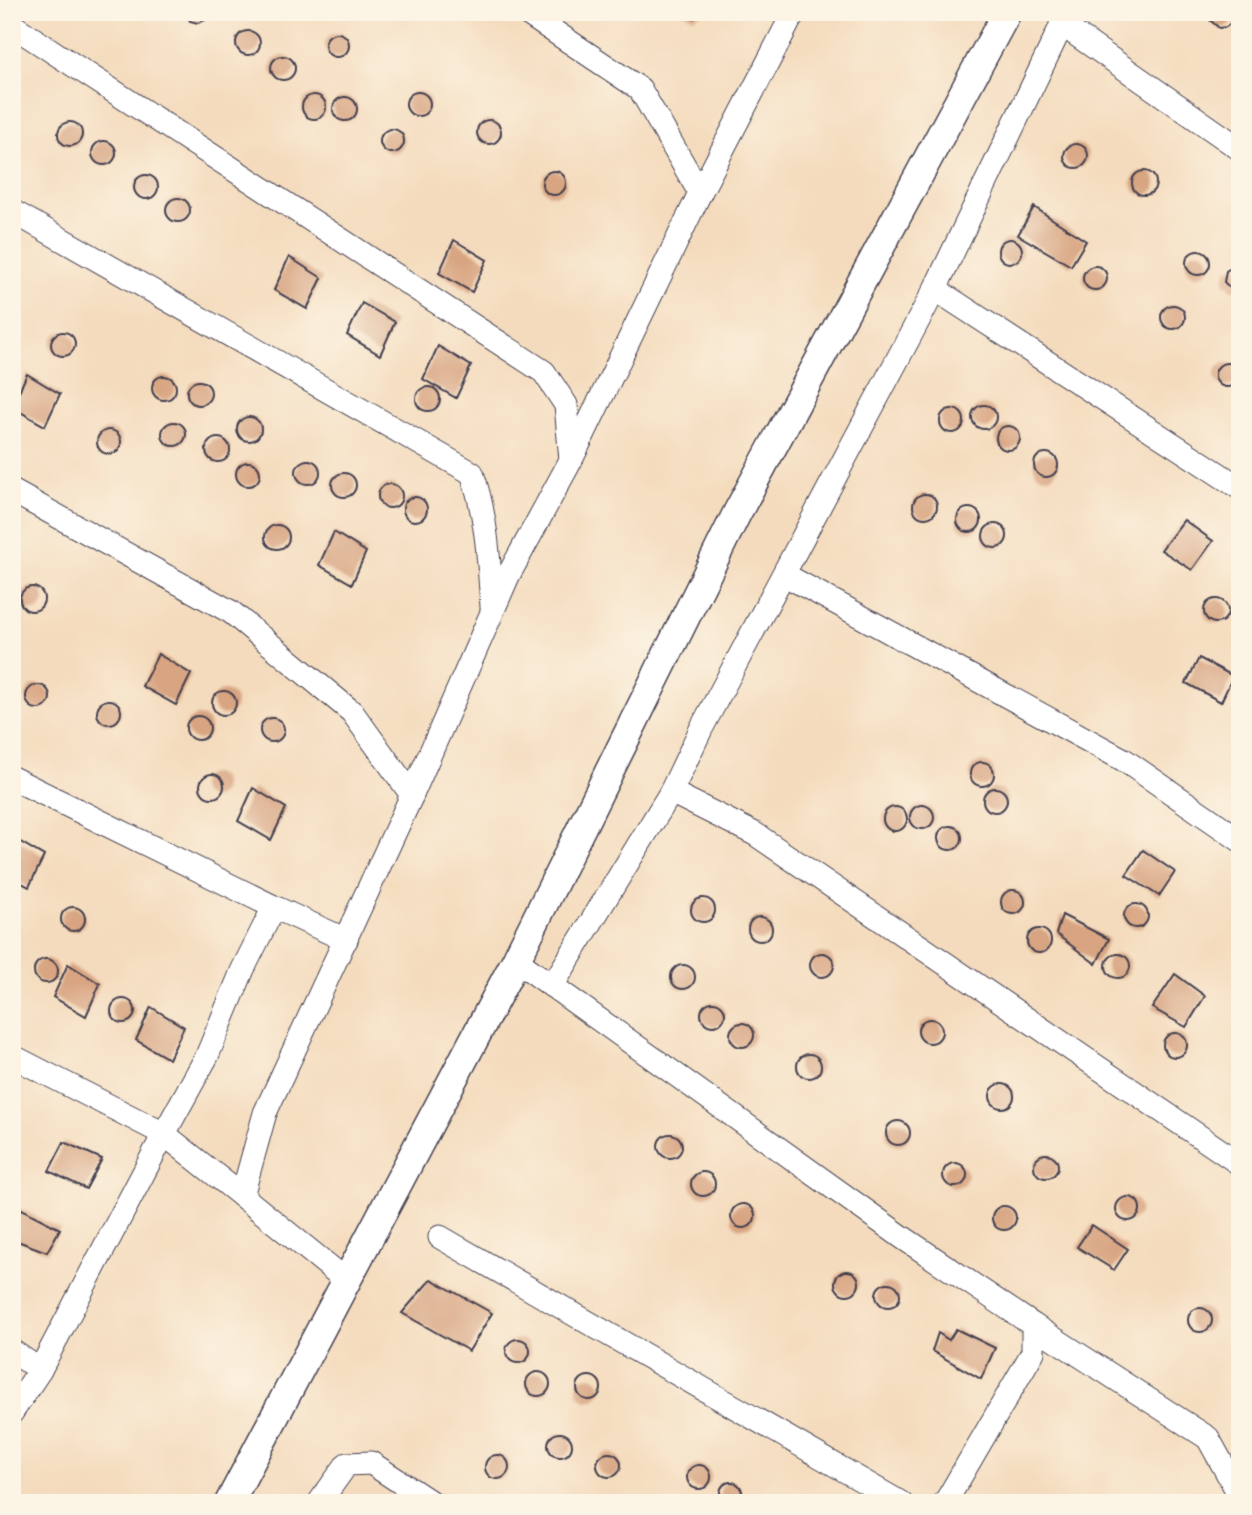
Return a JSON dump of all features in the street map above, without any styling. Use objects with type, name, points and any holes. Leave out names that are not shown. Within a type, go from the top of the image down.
[{"type":"street","points":[[525,12],[640,89],[700,193]]},
{"type":"street","points":[[242,1196],[265,1113],[412,795],[508,576],[571,460],[700,193],[793,12]]},
{"type":"street","points":[[229,1503],[516,960],[737,513],[1007,12]]},
{"type":"street","points":[[552,986],[671,792],[701,729],[935,289],[1065,18],[1240,149]]},
{"type":"street","points":[[12,24],[544,372],[566,405],[571,460]]},
{"type":"street","points":[[12,211],[472,473],[482,502],[487,534],[492,612]]},
{"type":"street","points":[[935,289],[1240,488]]},
{"type":"street","points":[[12,491],[231,612],[352,712],[412,795]]},
{"type":"street","points":[[785,575],[1124,760],[1240,840]]},
{"type":"street","points":[[12,778],[346,940]]},
{"type":"street","points":[[671,792],[755,834],[1240,1164]]},
{"type":"street","points":[[12,1412],[40,1370],[207,1056],[243,969],[274,907]]},
{"type":"street","points":[[516,960],[902,1237],[1208,1438],[1240,1496]]},
{"type":"street","points":[[12,1056],[164,1134],[347,1281]]},
{"type":"street","points":[[440,1237],[901,1503]]},
{"type":"street","points":[[945,1503],[1032,1352],[1033,1325]]},
{"type":"street","points":[[12,1351],[40,1370]]},
{"type":"street","points":[[319,1503],[347,1464],[371,1463],[432,1503]]},
{"type":"building","points":[[185,12],[210,12],[205,20],[198,23],[190,21]]},
{"type":"building","points":[[683,12],[703,12],[694,18]]},
{"type":"building","points":[[1210,12],[1233,12],[1232,22],[1219,28],[1210,20]]},
{"type":"building","points":[[248,31],[259,38],[260,43],[253,54],[248,55],[237,48],[236,43],[243,32]]},
{"type":"building","points":[[337,33],[348,40],[349,45],[342,56],[337,57],[326,50],[325,45],[332,34]]},
{"type":"building","points":[[283,56],[294,63],[295,68],[288,79],[283,80],[272,73],[271,68],[278,57]]},
{"type":"building","points":[[418,92],[429,99],[430,104],[423,115],[418,116],[407,109],[406,104],[413,93]]},
{"type":"building","points":[[314,95],[325,102],[326,107],[319,118],[314,119],[303,112],[302,107],[309,96]]},
{"type":"building","points":[[345,97],[356,104],[357,109],[350,120],[345,121],[334,114],[333,109],[340,98]]},
{"type":"building","points":[[489,120],[500,127],[501,132],[494,143],[489,144],[478,137],[477,132],[484,121]]},
{"type":"building","points":[[70,122],[81,129],[82,134],[75,145],[70,146],[59,139],[58,134],[65,123]]},
{"type":"building","points":[[392,129],[403,136],[404,141],[397,152],[392,153],[381,146],[380,141],[387,130]]},
{"type":"building","points":[[104,141],[115,148],[116,153],[109,164],[104,165],[93,158],[92,153],[99,142]]},
{"type":"building","points":[[1076,144],[1087,151],[1088,156],[1081,167],[1076,168],[1065,161],[1064,156],[1071,145]]},
{"type":"building","points":[[554,171],[565,178],[566,183],[559,194],[554,195],[543,188],[542,183],[549,172]]},
{"type":"building","points":[[1144,171],[1155,178],[1156,183],[1149,194],[1144,195],[1133,188],[1132,183],[1139,172]]},
{"type":"building","points":[[146,175],[157,182],[158,187],[151,198],[146,199],[135,192],[134,187],[141,176]]},
{"type":"building","points":[[178,198],[189,205],[190,210],[183,221],[178,222],[167,215],[166,210],[173,199]]},
{"type":"building","points":[[1034,207],[1086,241],[1071,266],[1018,235]]},
{"type":"building","points":[[1010,239],[1021,246],[1022,251],[1015,262],[1010,263],[999,256],[998,251],[1005,240]]},
{"type":"building","points":[[454,240],[487,260],[472,292],[439,273]]},
{"type":"building","points":[[1198,251],[1209,258],[1210,263],[1203,274],[1198,275],[1187,268],[1186,263],[1193,252]]},
{"type":"building","points":[[289,257],[322,278],[307,309],[274,290]]},
{"type":"building","points":[[1095,266],[1106,273],[1107,278],[1100,289],[1095,290],[1084,283],[1083,278],[1090,267]]},
{"type":"building","points":[[1232,267],[1240,268],[1240,290],[1232,290],[1224,282],[1226,271]]},
{"type":"building","points":[[362,303],[395,322],[380,355],[347,335]]},
{"type":"building","points":[[1173,305],[1184,312],[1185,317],[1178,328],[1173,329],[1162,322],[1161,317],[1168,306]]},
{"type":"building","points":[[63,332],[72,335],[75,344],[72,353],[63,356],[54,353],[51,344],[54,335]]},
{"type":"building","points":[[438,346],[471,366],[456,398],[423,379]]},
{"type":"building","points":[[1227,363],[1238,370],[1239,375],[1232,386],[1227,387],[1216,380],[1215,375],[1222,364]]},
{"type":"building","points":[[27,374],[60,394],[45,426],[12,407]]},
{"type":"building","points":[[164,376],[175,383],[176,388],[169,399],[164,400],[153,393],[152,388],[159,377]]},
{"type":"building","points":[[199,381],[210,388],[211,393],[204,404],[199,405],[188,398],[187,393],[194,382]]},
{"type":"building","points":[[428,387],[439,394],[440,399],[433,410],[428,411],[417,404],[416,399],[423,388]]},
{"type":"building","points":[[984,405],[995,412],[996,417],[989,428],[984,429],[973,422],[972,417],[979,406]]},
{"type":"building","points":[[952,409],[963,416],[964,421],[957,432],[952,433],[941,426],[940,421],[947,410]]},
{"type":"building","points":[[249,417],[260,424],[261,429],[254,440],[249,441],[238,434],[237,429],[244,418]]},
{"type":"building","points":[[174,422],[185,429],[186,434],[179,445],[174,446],[163,439],[162,434],[169,423]]},
{"type":"building","points":[[1008,426],[1019,433],[1020,438],[1013,449],[1008,450],[997,443],[996,438],[1003,427]]},
{"type":"building","points":[[109,430],[120,437],[121,442],[114,453],[109,454],[98,447],[97,442],[104,431]]},
{"type":"building","points":[[218,438],[227,441],[230,450],[227,459],[218,462],[209,459],[206,450],[209,441]]},
{"type":"building","points":[[1046,453],[1057,460],[1058,465],[1051,476],[1046,477],[1035,470],[1034,465],[1041,454]]},
{"type":"building","points":[[308,460],[319,467],[320,472],[313,483],[308,484],[297,477],[296,472],[303,461]]},
{"type":"building","points":[[248,462],[259,469],[260,474],[253,485],[248,486],[237,479],[236,474],[243,463]]},
{"type":"building","points":[[344,473],[355,480],[356,485],[349,496],[344,497],[333,490],[332,485],[339,474]]},
{"type":"building","points":[[390,484],[401,491],[402,496],[395,507],[390,508],[379,501],[378,496],[385,485]]},
{"type":"building","points":[[925,494],[936,501],[937,506],[930,517],[925,518],[914,511],[913,506],[920,495]]},
{"type":"building","points":[[415,497],[426,504],[427,509],[420,520],[415,521],[404,514],[403,509],[410,498]]},
{"type":"building","points":[[969,508],[980,515],[981,520],[974,531],[969,532],[958,525],[957,520],[964,509]]},
{"type":"building","points":[[1184,520],[1213,541],[1192,570],[1161,550]]},
{"type":"building","points":[[995,524],[1006,531],[1007,536],[1000,547],[995,548],[984,541],[983,536],[990,525]]},
{"type":"building","points":[[277,525],[288,532],[289,537],[282,548],[277,549],[266,542],[265,537],[272,526]]},
{"type":"building","points":[[334,532],[366,552],[352,584],[319,565]]},
{"type":"building","points":[[32,587],[43,594],[44,599],[37,610],[32,611],[21,604],[20,599],[27,588]]},
{"type":"building","points":[[1216,599],[1227,606],[1228,611],[1221,622],[1216,623],[1205,616],[1204,611],[1211,600]]},
{"type":"building","points":[[158,654],[191,674],[176,705],[142,686]]},
{"type":"building","points":[[1199,658],[1233,676],[1221,702],[1186,683]]},
{"type":"building","points":[[38,685],[49,692],[50,697],[43,708],[38,709],[27,702],[26,697],[33,686]]},
{"type":"building","points":[[224,691],[235,698],[236,703],[229,714],[224,715],[213,708],[212,703],[219,692]]},
{"type":"building","points":[[109,700],[120,707],[121,712],[114,723],[109,724],[98,717],[97,712],[104,701]]},
{"type":"building","points":[[198,716],[209,723],[210,728],[203,739],[198,740],[187,733],[186,728],[193,717]]},
{"type":"building","points":[[272,718],[283,725],[284,730],[277,741],[272,742],[261,735],[260,730],[267,719]]},
{"type":"building","points":[[982,762],[993,769],[994,774],[987,785],[982,786],[971,779],[970,774],[977,763]]},
{"type":"building","points":[[212,774],[223,781],[224,786],[217,797],[212,798],[201,791],[200,786],[207,775]]},
{"type":"building","points":[[253,788],[286,808],[271,840],[238,821]]},
{"type":"building","points":[[995,788],[1006,795],[1007,800],[1000,811],[995,812],[984,805],[983,800],[990,789]]},
{"type":"building","points":[[922,805],[933,812],[934,817],[927,828],[922,829],[911,822],[910,817],[917,806]]},
{"type":"building","points":[[895,807],[906,814],[907,819],[900,830],[895,831],[884,824],[883,819],[890,808]]},
{"type":"building","points":[[950,826],[961,833],[962,838],[955,849],[950,850],[939,843],[938,838],[945,827]]},
{"type":"building","points":[[12,837],[44,856],[29,887],[12,878]]},
{"type":"building","points":[[1143,850],[1175,872],[1159,896],[1126,875]]},
{"type":"building","points":[[1013,890],[1024,897],[1025,902],[1018,913],[1013,914],[1002,907],[1001,902],[1008,891]]},
{"type":"building","points":[[703,898],[714,905],[715,910],[708,921],[703,922],[692,915],[691,910],[698,899]]},
{"type":"building","points":[[1136,904],[1147,911],[1148,916],[1141,927],[1136,928],[1125,921],[1124,916],[1131,905]]},
{"type":"building","points":[[73,907],[84,914],[85,919],[78,930],[73,931],[62,924],[61,919],[68,908]]},
{"type":"building","points":[[1062,915],[1109,939],[1096,964],[1056,934]]},
{"type":"building","points":[[760,917],[771,924],[772,929],[765,940],[760,941],[749,934],[748,929],[755,918]]},
{"type":"building","points":[[1039,929],[1050,936],[1051,941],[1044,952],[1039,953],[1028,946],[1027,941],[1034,930]]},
{"type":"building","points":[[822,953],[833,960],[834,965],[827,976],[822,977],[811,970],[810,965],[817,954]]},
{"type":"building","points":[[1118,954],[1129,961],[1130,966],[1123,977],[1118,978],[1107,971],[1106,966],[1113,955]]},
{"type":"building","points":[[46,959],[57,966],[58,971],[51,982],[46,983],[35,976],[34,971],[41,960]]},
{"type":"building","points":[[68,964],[100,984],[86,1016],[53,997]]},
{"type":"building","points":[[683,965],[694,972],[695,977],[688,988],[683,989],[672,982],[671,977],[678,966]]},
{"type":"building","points":[[1175,974],[1205,996],[1186,1027],[1152,1008]]},
{"type":"building","points":[[123,999],[134,1006],[135,1011],[128,1022],[123,1023],[112,1016],[111,1011],[118,1000]]},
{"type":"building","points":[[713,1002],[724,1009],[725,1014],[718,1025],[713,1026],[702,1019],[701,1014],[708,1003]]},
{"type":"building","points":[[151,1007],[184,1027],[169,1059],[136,1040]]},
{"type":"building","points":[[930,1019],[941,1026],[942,1031],[935,1042],[930,1043],[919,1036],[918,1031],[925,1020]]},
{"type":"building","points":[[742,1023],[753,1030],[754,1035],[747,1046],[742,1047],[731,1040],[730,1035],[737,1024]]},
{"type":"building","points":[[1175,1033],[1186,1040],[1187,1045],[1180,1056],[1175,1057],[1164,1050],[1163,1045],[1170,1034]]},
{"type":"building","points":[[809,1054],[820,1061],[821,1066],[814,1077],[809,1078],[798,1071],[797,1066],[804,1055]]},
{"type":"building","points":[[1002,1084],[1013,1091],[1014,1096],[1007,1107],[1002,1108],[991,1101],[990,1096],[997,1085]]},
{"type":"building","points":[[12,1109],[18,1117],[12,1129]]},
{"type":"building","points":[[898,1121],[909,1128],[910,1133],[903,1144],[898,1145],[887,1138],[886,1133],[893,1122]]},
{"type":"building","points":[[670,1134],[681,1141],[682,1146],[675,1157],[670,1158],[659,1151],[658,1146],[665,1135]]},
{"type":"building","points":[[64,1142],[102,1159],[86,1189],[49,1171]]},
{"type":"building","points":[[1046,1154],[1057,1161],[1058,1166],[1051,1177],[1046,1178],[1035,1171],[1034,1166],[1041,1155]]},
{"type":"building","points":[[955,1163],[966,1170],[967,1175],[960,1186],[955,1187],[944,1180],[943,1175],[950,1164]]},
{"type":"building","points":[[703,1172],[714,1179],[715,1184],[708,1195],[703,1196],[692,1189],[691,1184],[698,1173]]},
{"type":"building","points":[[1128,1197],[1139,1204],[1140,1209],[1133,1220],[1128,1221],[1117,1214],[1116,1209],[1123,1198]]},
{"type":"building","points":[[12,1204],[60,1229],[47,1252],[12,1239]]},
{"type":"building","points":[[743,1204],[754,1211],[755,1216],[748,1227],[743,1228],[732,1221],[731,1216],[738,1205]]},
{"type":"building","points":[[1004,1206],[1015,1213],[1016,1218],[1009,1229],[1004,1230],[993,1223],[992,1218],[999,1207]]},
{"type":"building","points":[[1092,1225],[1128,1249],[1114,1270],[1077,1247]]},
{"type":"building","points":[[847,1271],[858,1278],[859,1283],[852,1294],[847,1295],[836,1288],[835,1283],[842,1272]]},
{"type":"building","points":[[431,1279],[492,1313],[469,1351],[402,1313]]},
{"type":"building","points":[[888,1283],[899,1290],[900,1295],[893,1306],[888,1307],[877,1300],[876,1295],[883,1284]]},
{"type":"building","points":[[1200,1308],[1211,1315],[1212,1320],[1205,1331],[1200,1332],[1189,1325],[1188,1320],[1195,1309]]},
{"type":"building","points":[[956,1329],[995,1348],[981,1379],[932,1351],[938,1333],[949,1340]]},
{"type":"building","points":[[518,1339],[529,1346],[530,1351],[523,1362],[518,1363],[507,1356],[506,1351],[513,1340]]},
{"type":"building","points":[[538,1372],[549,1379],[550,1384],[543,1395],[538,1396],[527,1389],[526,1384],[533,1373]]},
{"type":"building","points":[[589,1376],[600,1383],[601,1388],[594,1399],[589,1400],[578,1393],[577,1388],[584,1377]]},
{"type":"building","points":[[560,1433],[571,1440],[572,1445],[565,1456],[560,1457],[549,1450],[548,1445],[555,1434]]},
{"type":"building","points":[[609,1453],[620,1460],[621,1465],[614,1476],[609,1477],[598,1470],[597,1465],[604,1454]]},
{"type":"building","points":[[497,1455],[508,1462],[509,1467],[502,1478],[497,1479],[486,1472],[485,1467],[492,1456]]},
{"type":"building","points":[[699,1465],[710,1472],[711,1477],[704,1488],[699,1489],[688,1482],[687,1477],[694,1466]]},
{"type":"building","points":[[727,1482],[735,1482],[742,1489],[742,1497],[735,1504],[727,1504],[720,1497],[720,1489]]}]
